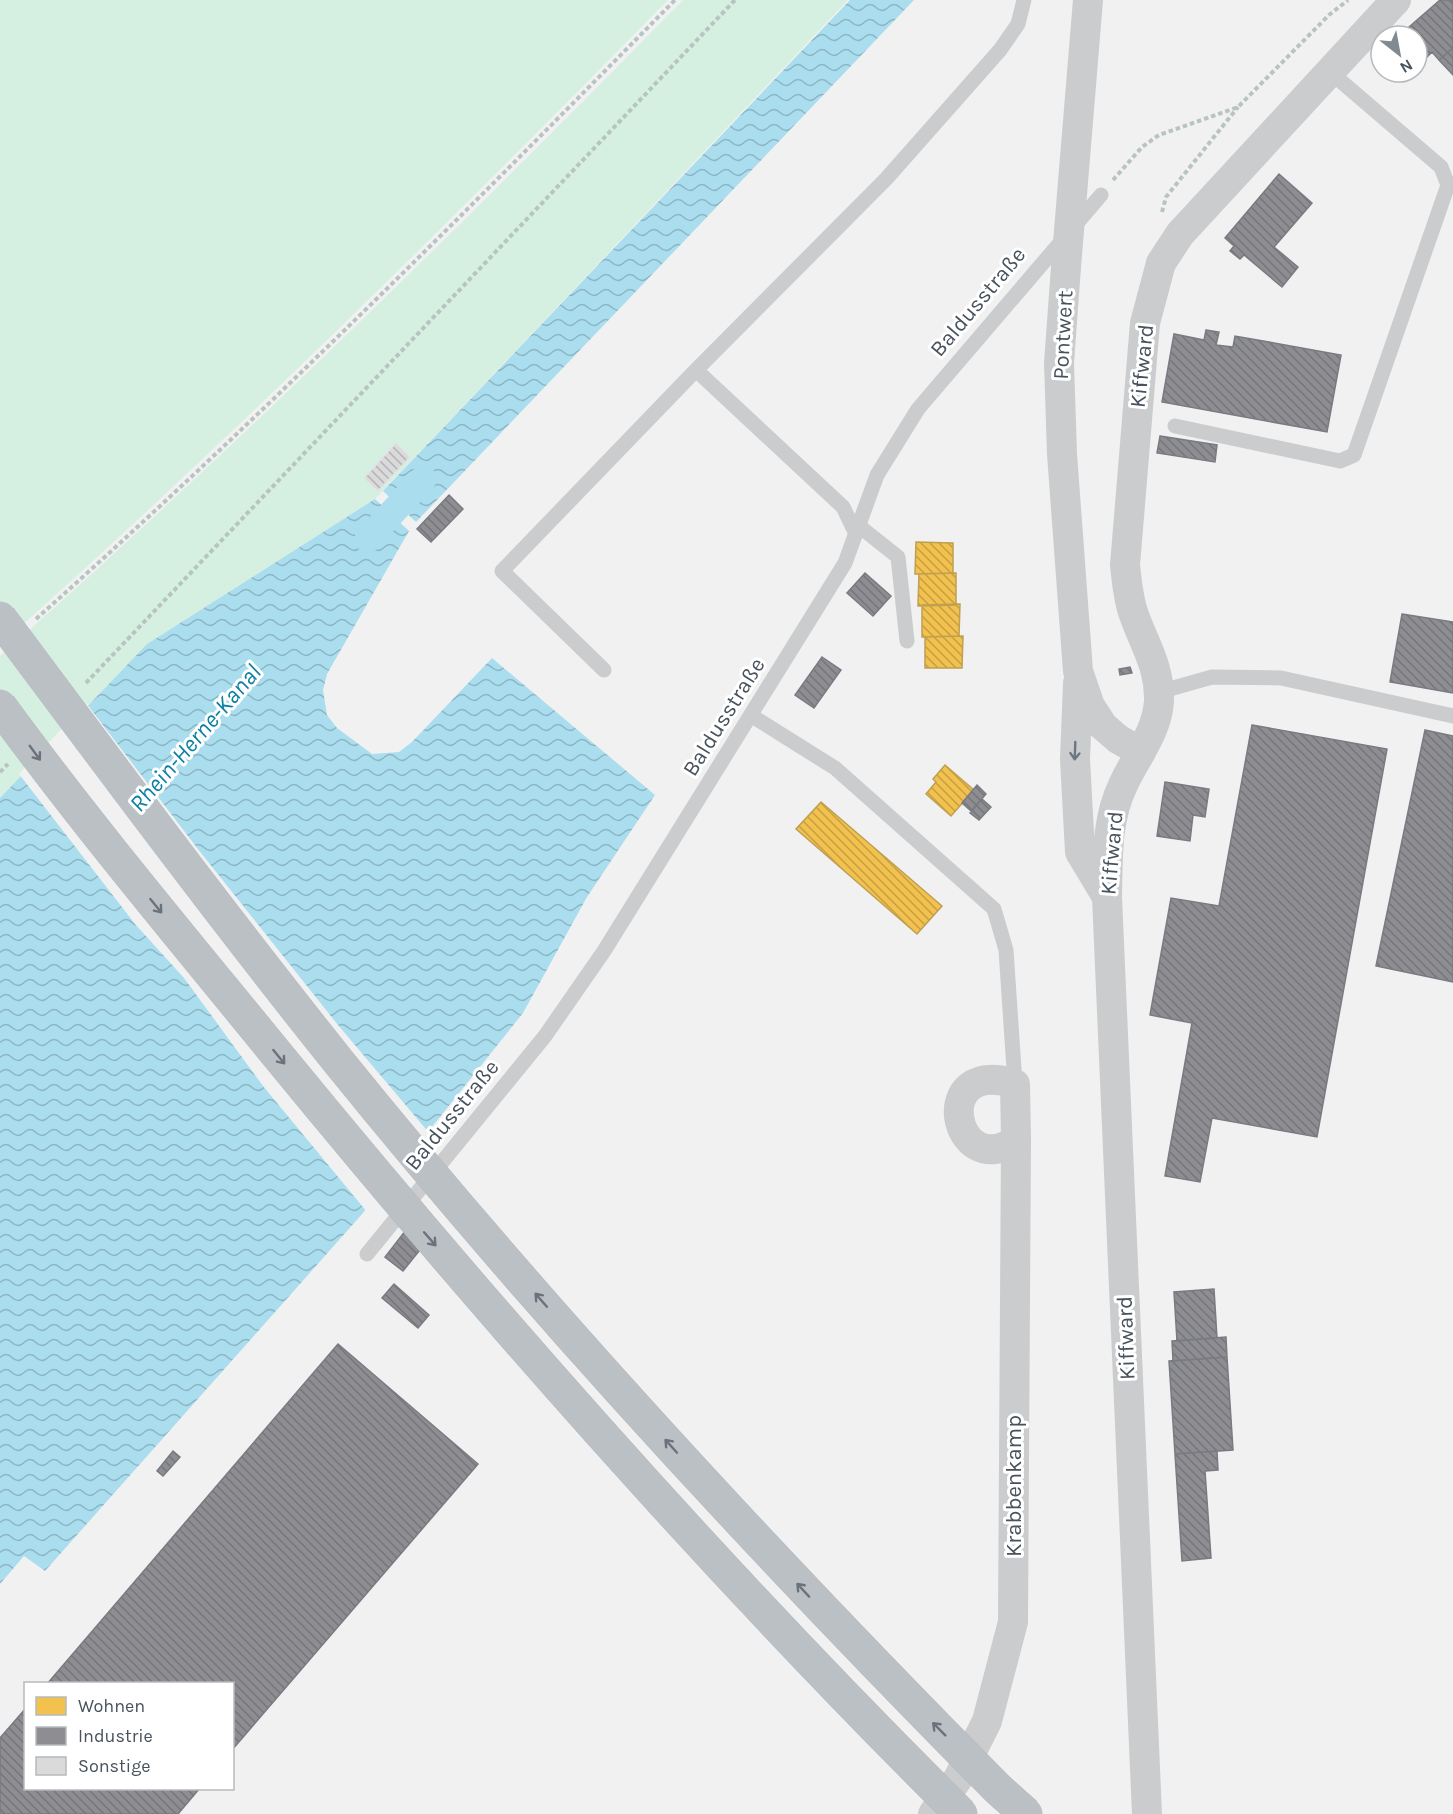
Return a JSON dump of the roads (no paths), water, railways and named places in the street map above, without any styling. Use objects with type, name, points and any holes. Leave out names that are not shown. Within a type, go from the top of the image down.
[{"type":"highway","points":[[16,621],[110,766],[338,1061],[460,1206],[584,1350],[801,1588],[990,1781],[1026,1814]]},
{"type":"highway","points":[[0,706],[70,802],[457,1270],[773,1624],[961,1814]]},
{"type":"street","name":"Pontwert","points":[[1088,0],[1059,363],[1062,454],[1078,671],[1075,759],[1080,852],[1107,897]]},
{"type":"street","name":"Kiffward","points":[[1147,1814],[1107,897],[1112,816],[1122,786],[1152,732],[1159,704],[1158,674],[1127,592],[1125,566],[1145,323],[1161,263],[1180,234],[1396,0]]},
{"type":"street","name":"Pontwert","points":[[1078,671],[1090,706],[1103,726],[1118,739],[1140,752]]},
{"type":"street","points":[[1015,1084],[990,1079],[978,1082],[968,1089],[959,1102],[957,1114],[959,1126],[975,1144],[996,1149],[1008,1146],[1016,1140]]},
{"type":"street","name":"Krabbenkamp","points":[[933,1814],[959,1777],[987,1721],[1013,1622],[1015,1084]]},
{"type":"lane","points":[[604,670],[502,572],[909,153],[1000,50],[1018,24],[1023,0]]},
{"type":"lane","points":[[1175,426],[1340,461],[1354,455],[1448,185],[1441,167],[1329,71]]},
{"type":"lane","name":"Baldusstraße","points":[[367,1254],[545,1036],[604,951],[845,563],[877,475],[918,409],[1101,195]]},
{"type":"lane","points":[[696,370],[843,507],[857,530],[898,557],[907,641]]},
{"type":"lane","points":[[1159,692],[1212,677],[1281,678],[1453,716]]},
{"type":"lane","points":[[752,716],[835,768],[994,909],[1006,950],[1015,1084]]},
{"type":"water","points":[[850,0],[914,0],[416,522],[383,491]]},
{"type":"water","name":"Rhein-Herne-Kanal","points":[[375,499],[409,531],[327,674],[323,690],[327,715],[337,728],[372,754],[399,752],[412,742],[492,658],[655,795],[587,897],[523,1013],[404,1162],[361,1198],[368,1206],[363,1213],[45,1571],[24,1556],[0,1584],[0,798],[147,644]]},
{"type":"waterway","points":[[368,539],[423,479]]}]
